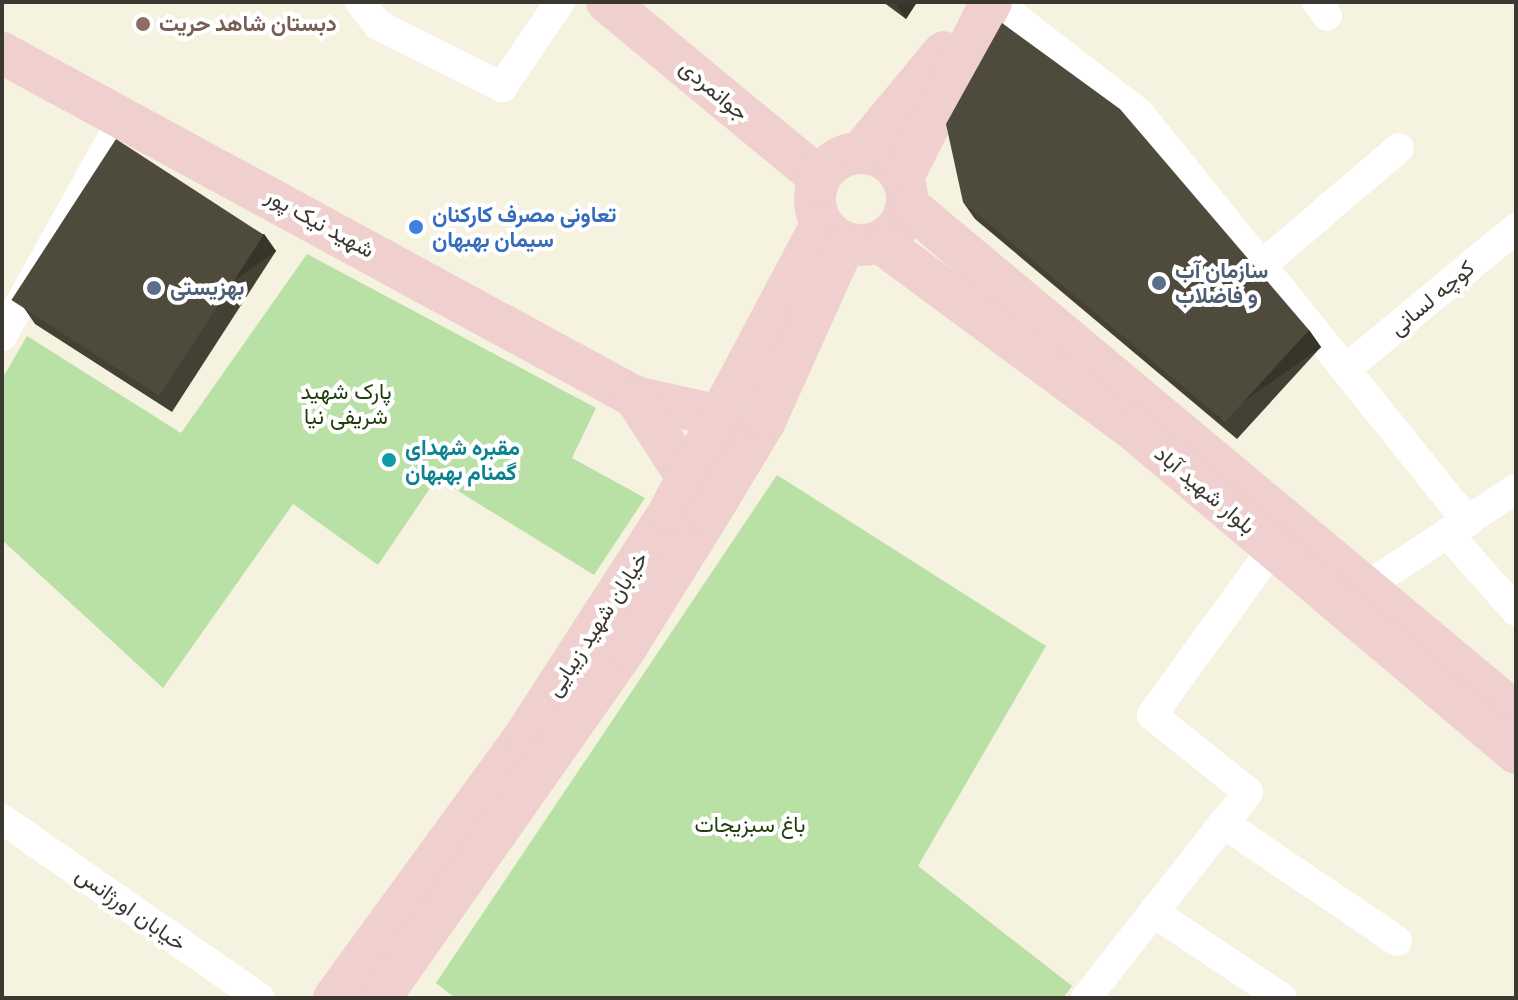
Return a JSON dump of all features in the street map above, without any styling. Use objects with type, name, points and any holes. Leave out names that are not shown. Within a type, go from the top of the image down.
[{"type":"main road","name":"جوانمردی","points":[[607,2],[820,178]]},
{"type":"main road","points":[[860,153],[979,2]]},
{"type":"main road","points":[[865,244],[906,192],[993,2]]},
{"type":"main road","name":"شهید نیک پور","points":[[2,53],[125,115],[635,397],[724,417]]},
{"type":"main road","points":[[865,244],[815,200],[820,178],[836,160],[860,153],[880,157],[906,192]]},
{"type":"main road","name":"بلوار شهید آباد","points":[[906,192],[941,232],[1368,585],[1516,713]]},
{"type":"main road","points":[[865,244],[941,232]]},
{"type":"main road","name":"بلوار شهید آباد","points":[[865,244],[1135,431],[1516,753]]},
{"type":"main road","name":"خیابان شهید زیبایی","points":[[380,998],[428,900],[525,736],[724,417],[865,244]]},
{"type":"main road","name":"خیابان شهید زیبایی","points":[[334,998],[428,900],[708,516],[865,244]]},
{"type":"main road","name":"شهید نیک پور","points":[[635,397],[688,479]]},
{"type":"street","points":[[360,2],[378,25],[502,87],[560,2]]},
{"type":"street","points":[[993,2],[1139,113],[1347,368],[1516,611]]},
{"type":"street","points":[[2,336],[125,115]]},
{"type":"street","points":[[1262,265],[1399,148]]},
{"type":"street","name":"کوچه لسانی","points":[[1347,368],[1516,228]]},
{"type":"street","points":[[1368,585],[1516,489]]},
{"type":"street","points":[[1086,998],[1248,792],[1152,715],[1273,548]]},
{"type":"street","name":"خیابان اورژانس","points":[[2,819],[260,998]]},
{"type":"street","points":[[1223,823],[1397,941]]},
{"type":"street","points":[[1153,912],[1282,998]]},
{"type":"green space","name":"پارک شهید شریفی نیا","points":[[307,254],[596,408],[572,458],[645,498],[594,575],[437,478],[378,565],[293,504],[163,688],[2,540],[2,379],[27,336],[181,433]]},
{"type":"green space","name":"باغ سبزیجات","points":[[777,475],[1046,646],[918,866],[1072,986],[1063,998],[455,998],[436,983]]},
{"type":"building","name":"سازمان آب و فاضلاب","points":[[1002,23],[1120,109],[1309,330],[1225,422],[963,202],[946,124]]},
{"type":"building","name":"بهزیستی","points":[[116,139],[264,235],[159,396],[11,300]]},
{"type":"place","name":"دبستان شاهد حریت","points":[[143,24]]},
{"type":"place","name":"تعاونی مصرف کارکنان سیمان بهبهان","points":[[416,227]]},
{"type":"place","name":"سازمان آب و فاضلاب","points":[[1159,283]]},
{"type":"place","name":"بهزیستی","points":[[154,288]]},
{"type":"place","name":"مقبره شهدای گمنام بهبهان","points":[[389,460]]}]
